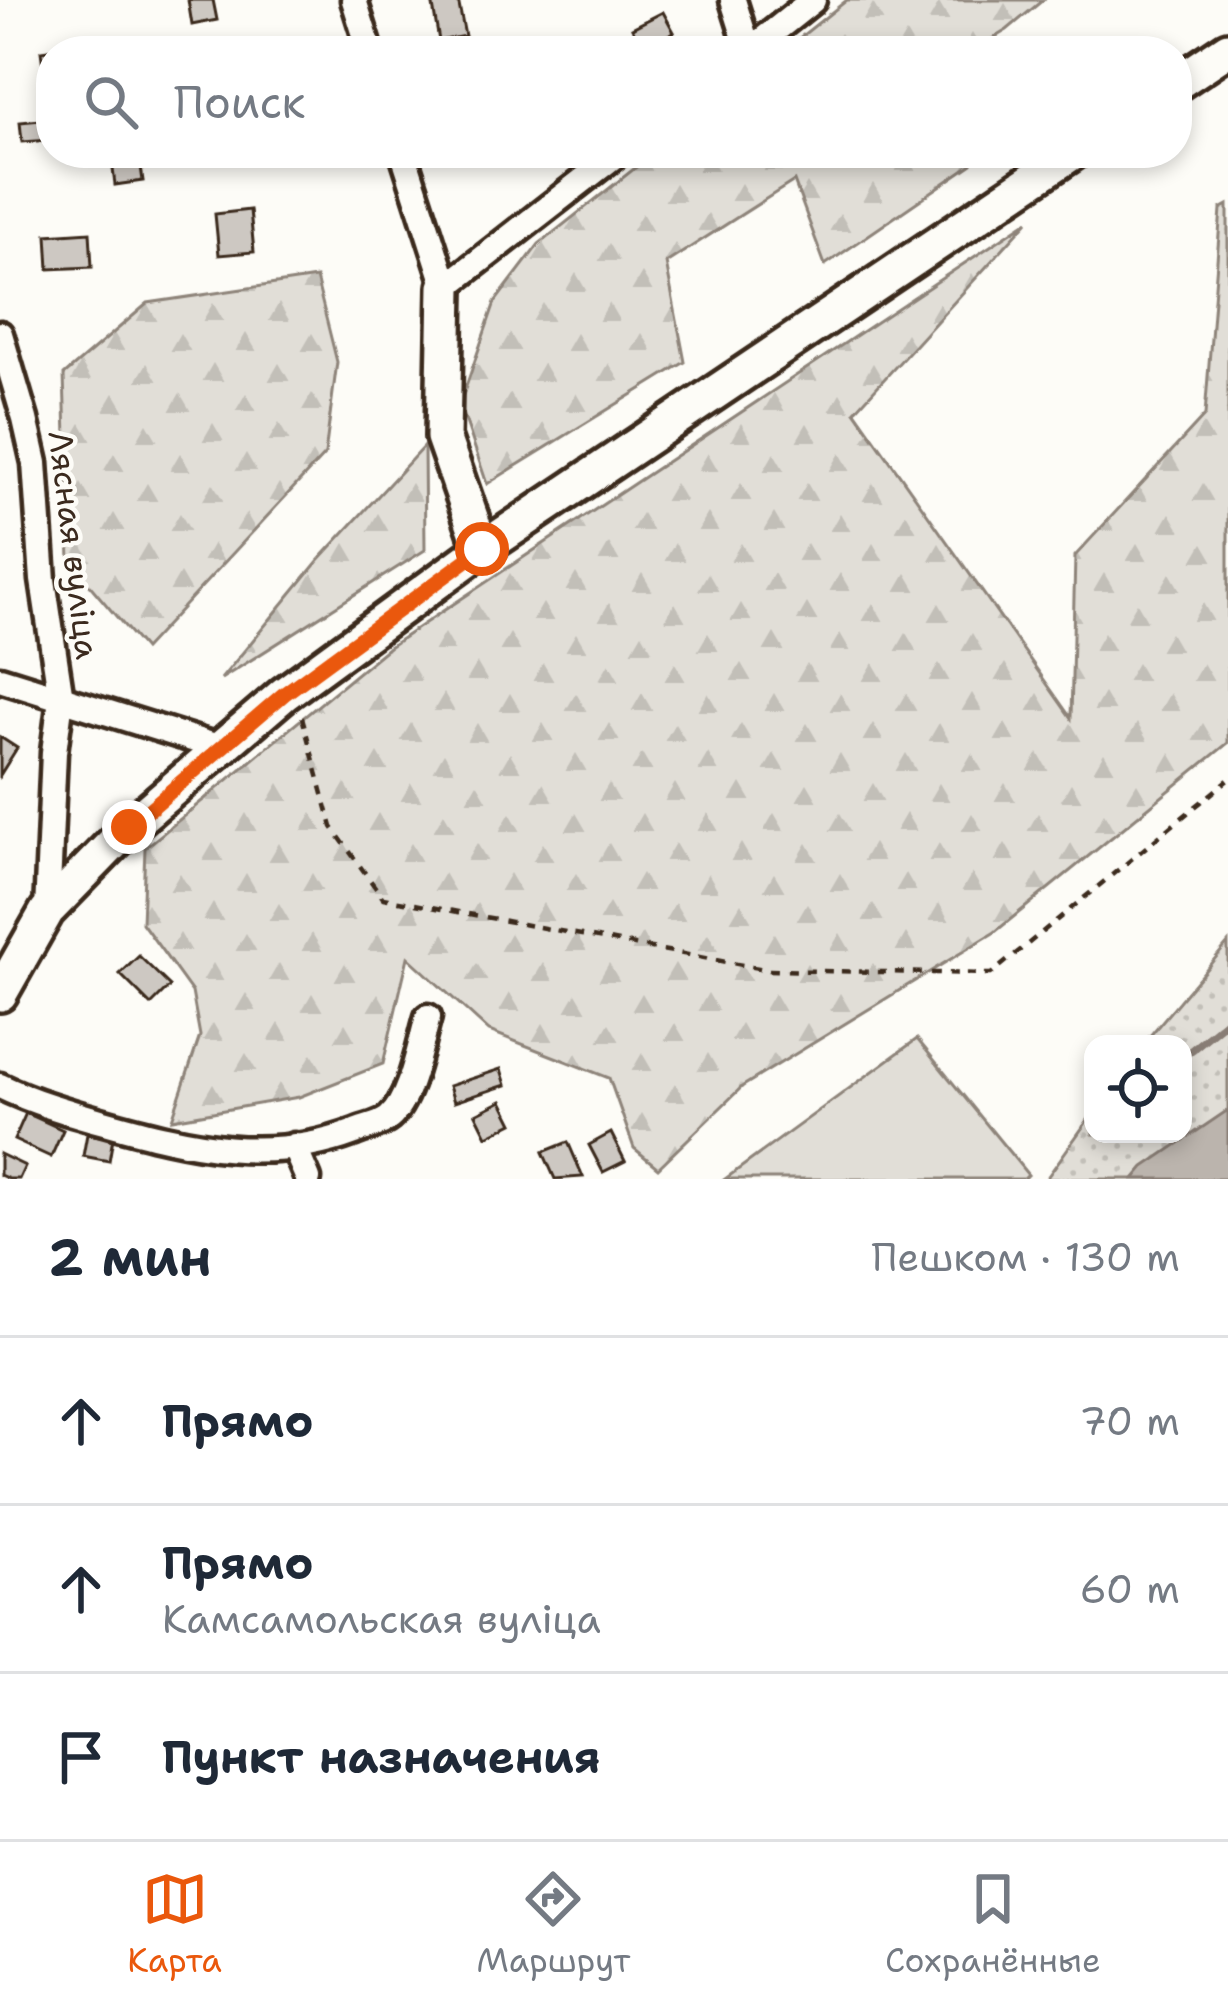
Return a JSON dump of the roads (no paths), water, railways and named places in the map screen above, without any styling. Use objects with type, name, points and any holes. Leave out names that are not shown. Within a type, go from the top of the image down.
[{"type":"street","points":[[354,0],[365,36]]},
{"type":"street","points":[[733,0],[744,36]]},
{"type":"street","points":[[768,36],[813,0]]},
{"type":"street","points":[[1192,73],[1228,49]]},
{"type":"street","points":[[408,168],[446,287],[442,437],[482,549]]},
{"type":"street","points":[[446,287],[599,168]]},
{"type":"street","points":[[0,994],[47,911],[129,827],[289,691],[482,549],[1050,168]]},
{"type":"street","name":"Лясная вуліца","points":[[0,334],[35,463],[43,580],[61,699],[47,911]]},
{"type":"street","points":[[0,679],[221,748]]},
{"type":"street","points":[[0,1086],[172,1142],[251,1150],[331,1141],[388,1119],[406,1092],[428,1017]]},
{"type":"street","points":[[294,1146],[308,1179]]},
{"type":"waterway","points":[[1192,1050],[1228,1020]]}]
